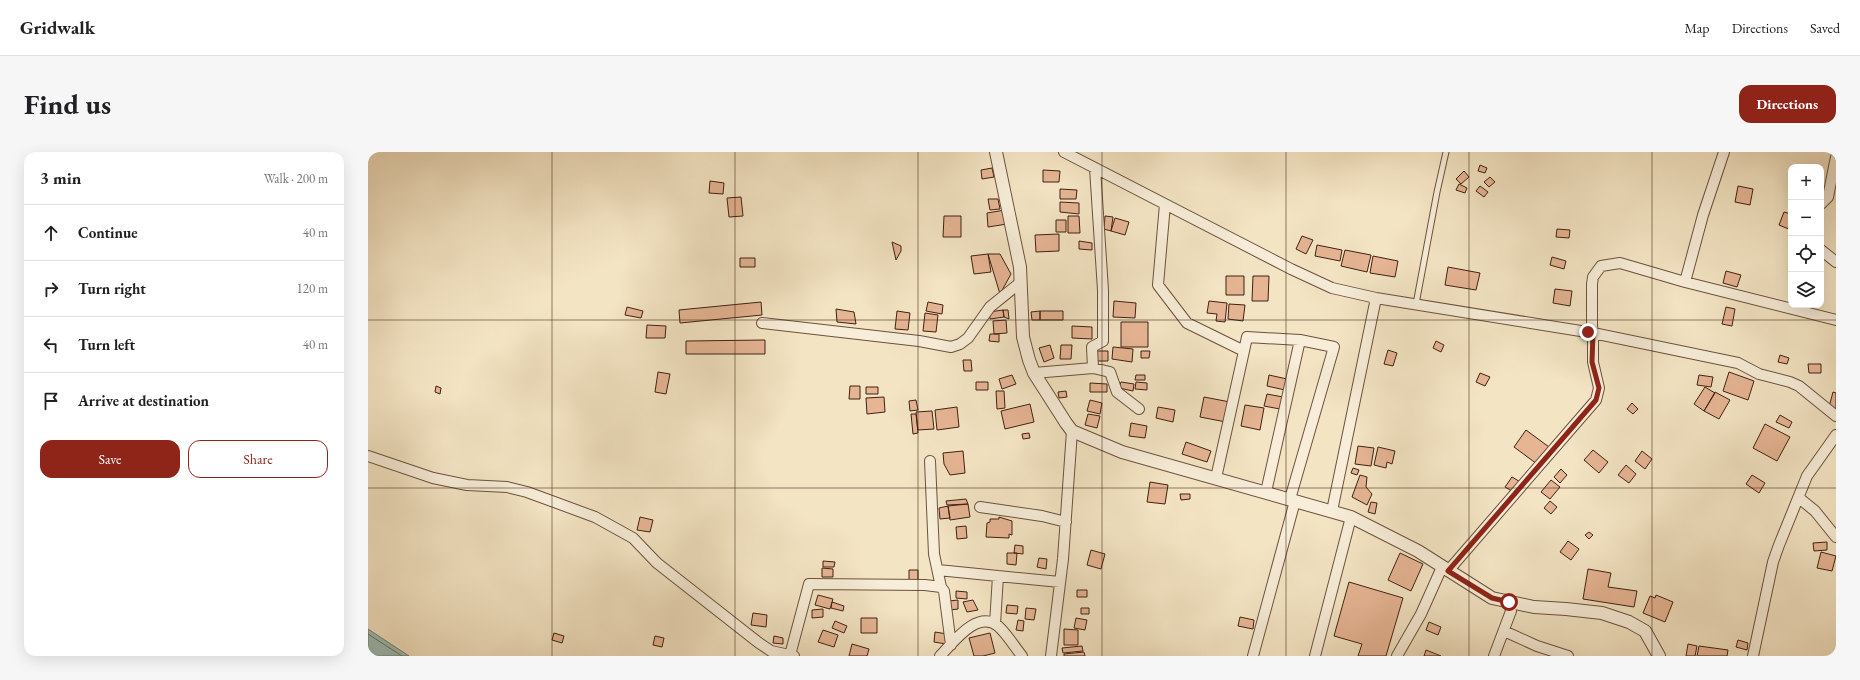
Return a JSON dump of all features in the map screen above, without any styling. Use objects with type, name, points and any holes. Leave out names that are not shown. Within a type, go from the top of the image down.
[{"type":"street","points":[[996,152],[1018,261],[1021,282],[1023,337],[1034,373],[1072,431],[1122,452],[1332,511],[1351,518],[1418,551],[1488,596],[1534,607],[1566,609],[1613,616],[1645,631],[1659,656]]},
{"type":"street","points":[[1064,152],[1327,285],[1376,298],[1593,333],[1738,363],[1759,374],[1790,382],[1799,386],[1836,416]]},
{"type":"street","points":[[1685,282],[1703,215],[1724,152]]},
{"type":"street","points":[[1824,201],[1828,197],[1836,158]]},
{"type":"street","points":[[1093,368],[1092,347],[1103,341],[1103,290],[1095,168]]},
{"type":"street","points":[[1165,204],[1158,285],[1187,323],[1244,351]]},
{"type":"street","points":[[1824,252],[1836,262]]},
{"type":"street","points":[[1397,656],[1445,569],[1596,400],[1599,388],[1592,362],[1592,284],[1593,278],[1601,266],[1620,263],[1685,282],[1836,320]]},
{"type":"street","points":[[762,323],[919,341],[951,347],[960,344],[968,338],[990,306],[1021,282]]},
{"type":"street","points":[[1332,511],[1376,298]]},
{"type":"street","points":[[1216,478],[1247,337],[1300,340],[1334,347],[1253,656]]},
{"type":"street","points":[[1266,492],[1300,340]]},
{"type":"street","points":[[1034,373],[1093,368],[1110,372],[1117,392],[1139,408]]},
{"type":"street","points":[[1051,656],[1066,522],[1072,431]]},
{"type":"street","points":[[1753,656],[1773,562],[1807,476],[1836,435]]},
{"type":"street","points":[[368,456],[433,478],[467,485],[507,487],[527,492],[595,517],[633,538],[657,564],[771,651],[792,655],[809,584],[925,585],[941,587]]},
{"type":"street","points":[[930,461],[934,554],[941,587],[944,592],[951,645]]},
{"type":"street","points":[[1799,498],[1815,511],[1836,537]]},
{"type":"street","points":[[980,508],[1042,516],[1066,522]]},
{"type":"street","points":[[1315,656],[1351,518]]},
{"type":"street","points":[[938,570],[1060,582]]},
{"type":"street","points":[[994,624],[998,576]]},
{"type":"street","points":[[1494,656],[1511,611],[1509,602]]},
{"type":"street","points":[[940,656],[966,629],[979,622],[987,621],[994,624],[1005,634],[1022,656]]},
{"type":"street","points":[[1504,631],[1537,646],[1568,656]]},
{"type":"lane","points":[[1416,304],[1446,152]]},
{"type":"water","points":[[368,629],[409,656],[368,656]]},
{"type":"building","points":[[1480,165],[1487,168],[1485,173],[1478,171]]},
{"type":"building","points":[[992,168],[994,177],[982,179],[981,170]]},
{"type":"building","points":[[1043,170],[1060,171],[1059,182],[1043,182]]},
{"type":"building","points":[[1464,171],[1469,177],[1461,184],[1456,179]]},
{"type":"building","points":[[1490,177],[1495,182],[1489,187],[1484,182]]},
{"type":"building","points":[[710,181],[724,183],[723,194],[709,193]]},
{"type":"building","points":[[1459,184],[1467,188],[1465,193],[1456,190]]},
{"type":"building","points":[[1480,186],[1488,192],[1484,197],[1476,191]]},
{"type":"building","points":[[1738,186],[1753,189],[1750,205],[1735,202]]},
{"type":"building","points":[[1060,189],[1077,190],[1076,199],[1060,199]]},
{"type":"building","points":[[741,197],[743,216],[729,217],[727,198]]},
{"type":"building","points":[[988,199],[998,199],[1000,209],[990,210]]},
{"type":"building","points":[[1060,202],[1079,203],[1079,214],[1060,212]]},
{"type":"building","points":[[1005,210],[1007,224],[988,227],[987,213]]},
{"type":"building","points":[[1784,212],[1788,213],[1788,229],[1779,225]]},
{"type":"building","points":[[944,216],[961,216],[961,237],[943,237]]},
{"type":"building","points":[[1068,216],[1079,216],[1080,233],[1068,233]]},
{"type":"building","points":[[1105,216],[1113,217],[1111,231],[1104,229]]},
{"type":"building","points":[[1115,218],[1129,222],[1125,235],[1111,231]]},
{"type":"building","points":[[1056,220],[1066,220],[1066,232],[1056,232]]},
{"type":"building","points":[[1557,229],[1570,230],[1569,238],[1556,237]]},
{"type":"building","points":[[1059,234],[1059,251],[1036,252],[1035,235]]},
{"type":"building","points":[[1302,236],[1313,240],[1306,254],[1296,249]]},
{"type":"building","points":[[1079,241],[1092,243],[1092,250],[1079,249]]},
{"type":"building","points":[[892,242],[901,246],[901,251],[896,260]]},
{"type":"building","points":[[1317,245],[1342,250],[1340,261],[1315,256]]},
{"type":"building","points":[[1345,250],[1371,255],[1367,272],[1341,266]]},
{"type":"building","points":[[988,254],[1000,254],[1011,274],[1000,294]]},
{"type":"building","points":[[988,254],[991,272],[974,274],[971,256]]},
{"type":"building","points":[[1373,256],[1398,261],[1395,277],[1370,273]]},
{"type":"building","points":[[1552,257],[1566,261],[1564,269],[1550,265]]},
{"type":"building","points":[[740,258],[755,258],[755,267],[740,267]]},
{"type":"building","points":[[1448,267],[1480,273],[1476,290],[1445,285]]},
{"type":"building","points":[[1726,271],[1741,275],[1737,287],[1723,283]]},
{"type":"building","points":[[1226,276],[1244,276],[1244,295],[1226,295]]},
{"type":"building","points":[[1253,276],[1269,276],[1268,301],[1252,301]]},
{"type":"building","points":[[1555,289],[1572,291],[1570,306],[1553,303]]},
{"type":"building","points":[[1114,301],[1136,303],[1135,318],[1113,317]]},
{"type":"building","points":[[1209,301],[1227,303],[1225,322],[1216,321],[1217,314],[1207,313]]},
{"type":"building","points":[[761,302],[762,315],[680,323],[679,310]]},
{"type":"building","points":[[928,302],[943,305],[942,314],[926,311]]},
{"type":"building","points":[[1229,304],[1245,305],[1243,321],[1228,319]]},
{"type":"building","points":[[627,307],[643,311],[641,318],[625,315]]},
{"type":"building","points":[[1726,307],[1735,309],[1732,326],[1722,324]]},
{"type":"building","points":[[836,309],[854,312],[856,324],[837,322]]},
{"type":"building","points":[[1003,310],[1004,317],[990,319],[989,312]]},
{"type":"building","points":[[1003,310],[1008,310],[1009,319],[1004,317]]},
{"type":"building","points":[[897,311],[910,313],[908,330],[895,329]]},
{"type":"building","points":[[1040,311],[1063,311],[1063,320],[1040,320]]},
{"type":"building","points":[[1040,311],[1040,320],[1032,320],[1031,312]]},
{"type":"building","points":[[925,313],[938,315],[936,332],[923,331]]},
{"type":"building","points":[[1006,320],[1007,333],[994,334],[993,321]]},
{"type":"building","points":[[1121,322],[1148,322],[1148,347],[1121,347]]},
{"type":"building","points":[[647,325],[666,326],[665,338],[646,338]]},
{"type":"building","points":[[1072,326],[1092,327],[1092,339],[1072,338]]},
{"type":"building","points":[[990,334],[999,334],[999,342],[989,341]]},
{"type":"building","points":[[765,340],[765,354],[686,354],[686,341]]},
{"type":"building","points":[[1436,341],[1444,345],[1441,352],[1433,348]]},
{"type":"building","points":[[1050,345],[1054,358],[1044,362],[1039,348]]},
{"type":"building","points":[[1061,345],[1072,345],[1071,359],[1060,359]]},
{"type":"building","points":[[1113,347],[1133,349],[1132,362],[1112,359]]},
{"type":"building","points":[[1388,350],[1397,353],[1393,366],[1384,364]]},
{"type":"building","points":[[1095,351],[1108,351],[1108,361],[1095,361]]},
{"type":"building","points":[[1141,351],[1150,351],[1149,358],[1141,358]]},
{"type":"building","points":[[1780,355],[1789,358],[1787,364],[1778,362]]},
{"type":"building","points":[[963,360],[971,360],[972,371],[964,371]]},
{"type":"building","points":[[1808,364],[1821,364],[1821,373],[1809,373]]},
{"type":"building","points":[[658,372],[670,374],[666,394],[655,392]]},
{"type":"building","points":[[1729,372],[1754,381],[1748,400],[1723,391]]},
{"type":"building","points":[[1480,373],[1490,377],[1485,386],[1476,382]]},
{"type":"building","points":[[1012,375],[1016,384],[1002,389],[999,379]]},
{"type":"building","points":[[1136,375],[1145,375],[1145,380],[1135,380]]},
{"type":"building","points":[[1269,375],[1287,379],[1285,390],[1267,386]]},
{"type":"building","points":[[1699,375],[1713,377],[1711,387],[1697,385]]},
{"type":"building","points":[[976,382],[988,382],[988,390],[976,390]]},
{"type":"building","points":[[1121,382],[1134,384],[1133,391],[1119,388]]},
{"type":"building","points":[[1136,382],[1147,383],[1147,390],[1135,389]]},
{"type":"building","points":[[1090,383],[1107,384],[1107,392],[1090,392]]},
{"type":"building","points":[[436,386],[441,388],[440,394],[435,392]]},
{"type":"building","points":[[850,386],[860,386],[860,399],[849,399]]},
{"type":"building","points":[[866,387],[878,387],[878,394],[866,394]]},
{"type":"building","points":[[1705,387],[1715,393],[1704,411],[1694,404]]},
{"type":"building","points":[[996,391],[1004,391],[1005,408],[997,409]]},
{"type":"building","points":[[1066,391],[1067,397],[1059,398],[1058,392]]},
{"type":"building","points":[[1715,392],[1730,400],[1719,419],[1704,411]]},
{"type":"building","points":[[1833,392],[1836,393],[1836,409],[1829,407]]},
{"type":"building","points":[[1267,394],[1283,397],[1280,409],[1264,406]]},
{"type":"building","points":[[884,397],[885,412],[867,414],[866,398]]},
{"type":"building","points":[[1204,397],[1230,402],[1226,422],[1200,417]]},
{"type":"building","points":[[916,400],[918,410],[910,411],[909,401]]},
{"type":"building","points":[[1090,400],[1102,403],[1100,414],[1087,411]]},
{"type":"building","points":[[1632,403],[1638,409],[1633,414],[1627,409]]},
{"type":"building","points":[[1030,404],[1034,422],[1005,429],[1001,411]]},
{"type":"building","points":[[1245,405],[1264,408],[1260,430],[1241,426]]},
{"type":"building","points":[[957,407],[959,427],[937,430],[935,410]]},
{"type":"building","points":[[1158,407],[1175,410],[1173,422],[1156,418]]},
{"type":"building","points":[[932,411],[934,429],[918,430],[916,412]]},
{"type":"building","points":[[911,414],[916,414],[918,433],[913,434]]},
{"type":"building","points":[[1088,414],[1100,416],[1097,428],[1085,425]]},
{"type":"building","points":[[1780,415],[1792,422],[1789,428],[1776,422]]},
{"type":"building","points":[[1131,423],[1147,426],[1145,438],[1129,436]]},
{"type":"building","points":[[1765,424],[1790,437],[1777,461],[1753,448]]},
{"type":"building","points":[[1526,430],[1549,447],[1537,464],[1514,447]]},
{"type":"building","points":[[1029,433],[1030,438],[1023,439],[1022,434]]},
{"type":"building","points":[[1186,442],[1211,451],[1207,462],[1182,454]]},
{"type":"building","points":[[1358,446],[1374,448],[1371,466],[1355,464]]},
{"type":"building","points":[[1378,447],[1395,451],[1392,464],[1387,462],[1386,468],[1374,465]]},
{"type":"building","points":[[1593,450],[1608,462],[1599,473],[1584,460]]},
{"type":"building","points":[[963,451],[965,473],[950,475],[944,464],[943,453]]},
{"type":"building","points":[[1642,451],[1652,459],[1645,469],[1635,461]]},
{"type":"building","points":[[1626,465],[1636,474],[1629,483],[1618,475]]},
{"type":"building","points":[[1353,468],[1359,470],[1357,475],[1351,473]]},
{"type":"building","points":[[1561,469],[1567,475],[1560,483],[1554,477]]},
{"type":"building","points":[[1360,475],[1367,477],[1366,487],[1372,494],[1367,505],[1352,497]]},
{"type":"building","points":[[1752,475],[1765,483],[1759,493],[1746,484]]},
{"type":"building","points":[[1512,477],[1522,483],[1515,493],[1505,487]]},
{"type":"building","points":[[1551,480],[1560,487],[1550,499],[1541,492]]},
{"type":"building","points":[[1150,482],[1168,485],[1165,504],[1147,502]]},
{"type":"building","points":[[1180,494],[1190,494],[1190,499],[1181,500]]},
{"type":"building","points":[[966,499],[968,504],[947,505],[946,501]]},
{"type":"building","points":[[1550,501],[1557,507],[1551,514],[1544,508]]},
{"type":"building","points":[[1371,502],[1377,503],[1375,514],[1368,512]]},
{"type":"building","points":[[968,504],[970,517],[950,520],[948,506]]},
{"type":"building","points":[[948,506],[950,518],[940,519],[939,508]]},
{"type":"building","points":[[640,517],[653,520],[650,532],[637,530]]},
{"type":"building","points":[[999,517],[1012,521],[1012,535],[1009,534],[1009,538],[986,537],[987,523],[990,522],[990,519],[999,519]]},
{"type":"building","points":[[966,526],[967,538],[957,539],[956,527]]},
{"type":"building","points":[[1589,532],[1593,535],[1589,539],[1585,535]]},
{"type":"building","points":[[1568,541],[1579,549],[1571,560],[1560,552]]},
{"type":"building","points":[[1827,542],[1827,550],[1814,551],[1813,543]]},
{"type":"building","points":[[1015,545],[1023,546],[1023,554],[1014,553]]},
{"type":"building","points":[[1091,550],[1105,554],[1101,569],[1087,565]]},
{"type":"building","points":[[1821,552],[1836,556],[1832,571],[1817,568]]},
{"type":"building","points":[[1007,553],[1017,553],[1016,565],[1007,564]]},
{"type":"building","points":[[1400,553],[1423,564],[1411,591],[1388,580]]},
{"type":"building","points":[[1039,558],[1047,559],[1046,569],[1037,567]]},
{"type":"building","points":[[823,561],[835,562],[834,567],[823,567]]},
{"type":"building","points":[[822,568],[833,569],[833,577],[822,577]]},
{"type":"building","points":[[1588,569],[1611,573],[1608,587],[1637,591],[1634,607],[1583,599]]},
{"type":"building","points":[[909,570],[918,570],[918,582],[909,582]]},
{"type":"building","points":[[1349,582],[1403,598],[1386,656],[1358,656],[1362,644],[1334,636]]},
{"type":"building","points":[[1077,590],[1087,590],[1087,597],[1077,597]]},
{"type":"building","points":[[956,591],[967,592],[967,599],[956,598]]},
{"type":"building","points":[[818,595],[833,599],[830,609],[815,605]]},
{"type":"building","points":[[1656,595],[1673,602],[1665,622],[1643,613],[1650,596],[1655,598]]},
{"type":"building","points":[[958,600],[958,609],[950,610],[949,601]]},
{"type":"building","points":[[973,600],[978,610],[967,612],[963,602]]},
{"type":"building","points":[[832,602],[844,606],[843,611],[831,608]]},
{"type":"building","points":[[1007,605],[1018,606],[1017,614],[1006,613]]},
{"type":"building","points":[[1026,608],[1036,609],[1034,620],[1025,619]]},
{"type":"building","points":[[1081,608],[1089,608],[1089,614],[1081,614]]},
{"type":"building","points":[[823,609],[823,617],[812,618],[812,610]]},
{"type":"building","points":[[753,613],[767,615],[766,627],[751,625]]},
{"type":"building","points":[[1240,617],[1254,620],[1253,629],[1238,626]]},
{"type":"building","points":[[861,618],[877,618],[877,633],[861,633]]},
{"type":"building","points":[[1076,618],[1087,620],[1085,630],[1074,628]]},
{"type":"building","points":[[1018,620],[1024,621],[1023,631],[1016,630]]},
{"type":"building","points":[[835,621],[847,626],[844,633],[832,628]]},
{"type":"building","points":[[1429,622],[1441,627],[1438,635],[1426,630]]},
{"type":"building","points":[[1064,629],[1078,630],[1078,645],[1064,645]]},
{"type":"building","points":[[823,630],[838,635],[834,647],[818,642]]},
{"type":"building","points":[[935,632],[947,634],[946,644],[934,642]]},
{"type":"building","points":[[554,633],[564,636],[562,643],[552,640]]},
{"type":"building","points":[[990,633],[995,653],[983,656],[974,656],[969,638]]},
{"type":"building","points":[[655,636],[664,638],[662,647],[653,645]]},
{"type":"building","points":[[774,636],[783,638],[783,644],[773,643]]},
{"type":"building","points":[[1738,640],[1748,643],[1747,650],[1736,647]]},
{"type":"building","points":[[852,644],[869,649],[867,656],[849,656]]},
{"type":"building","points":[[1688,644],[1697,646],[1695,656],[1686,656]]},
{"type":"building","points":[[1082,646],[1083,651],[1063,653],[1062,648]]},
{"type":"building","points":[[1699,646],[1728,650],[1727,656],[1697,656]]},
{"type":"building","points":[[1426,650],[1441,656],[1424,656]]},
{"type":"building","points":[[1084,652],[1085,656],[1064,656],[1064,654]]},
{"type":"route","points":[[1509,602],[1492,598],[1484,594],[1448,571],[1599,395],[1599,388],[1592,362],[1593,333],[1588,332]]}]
